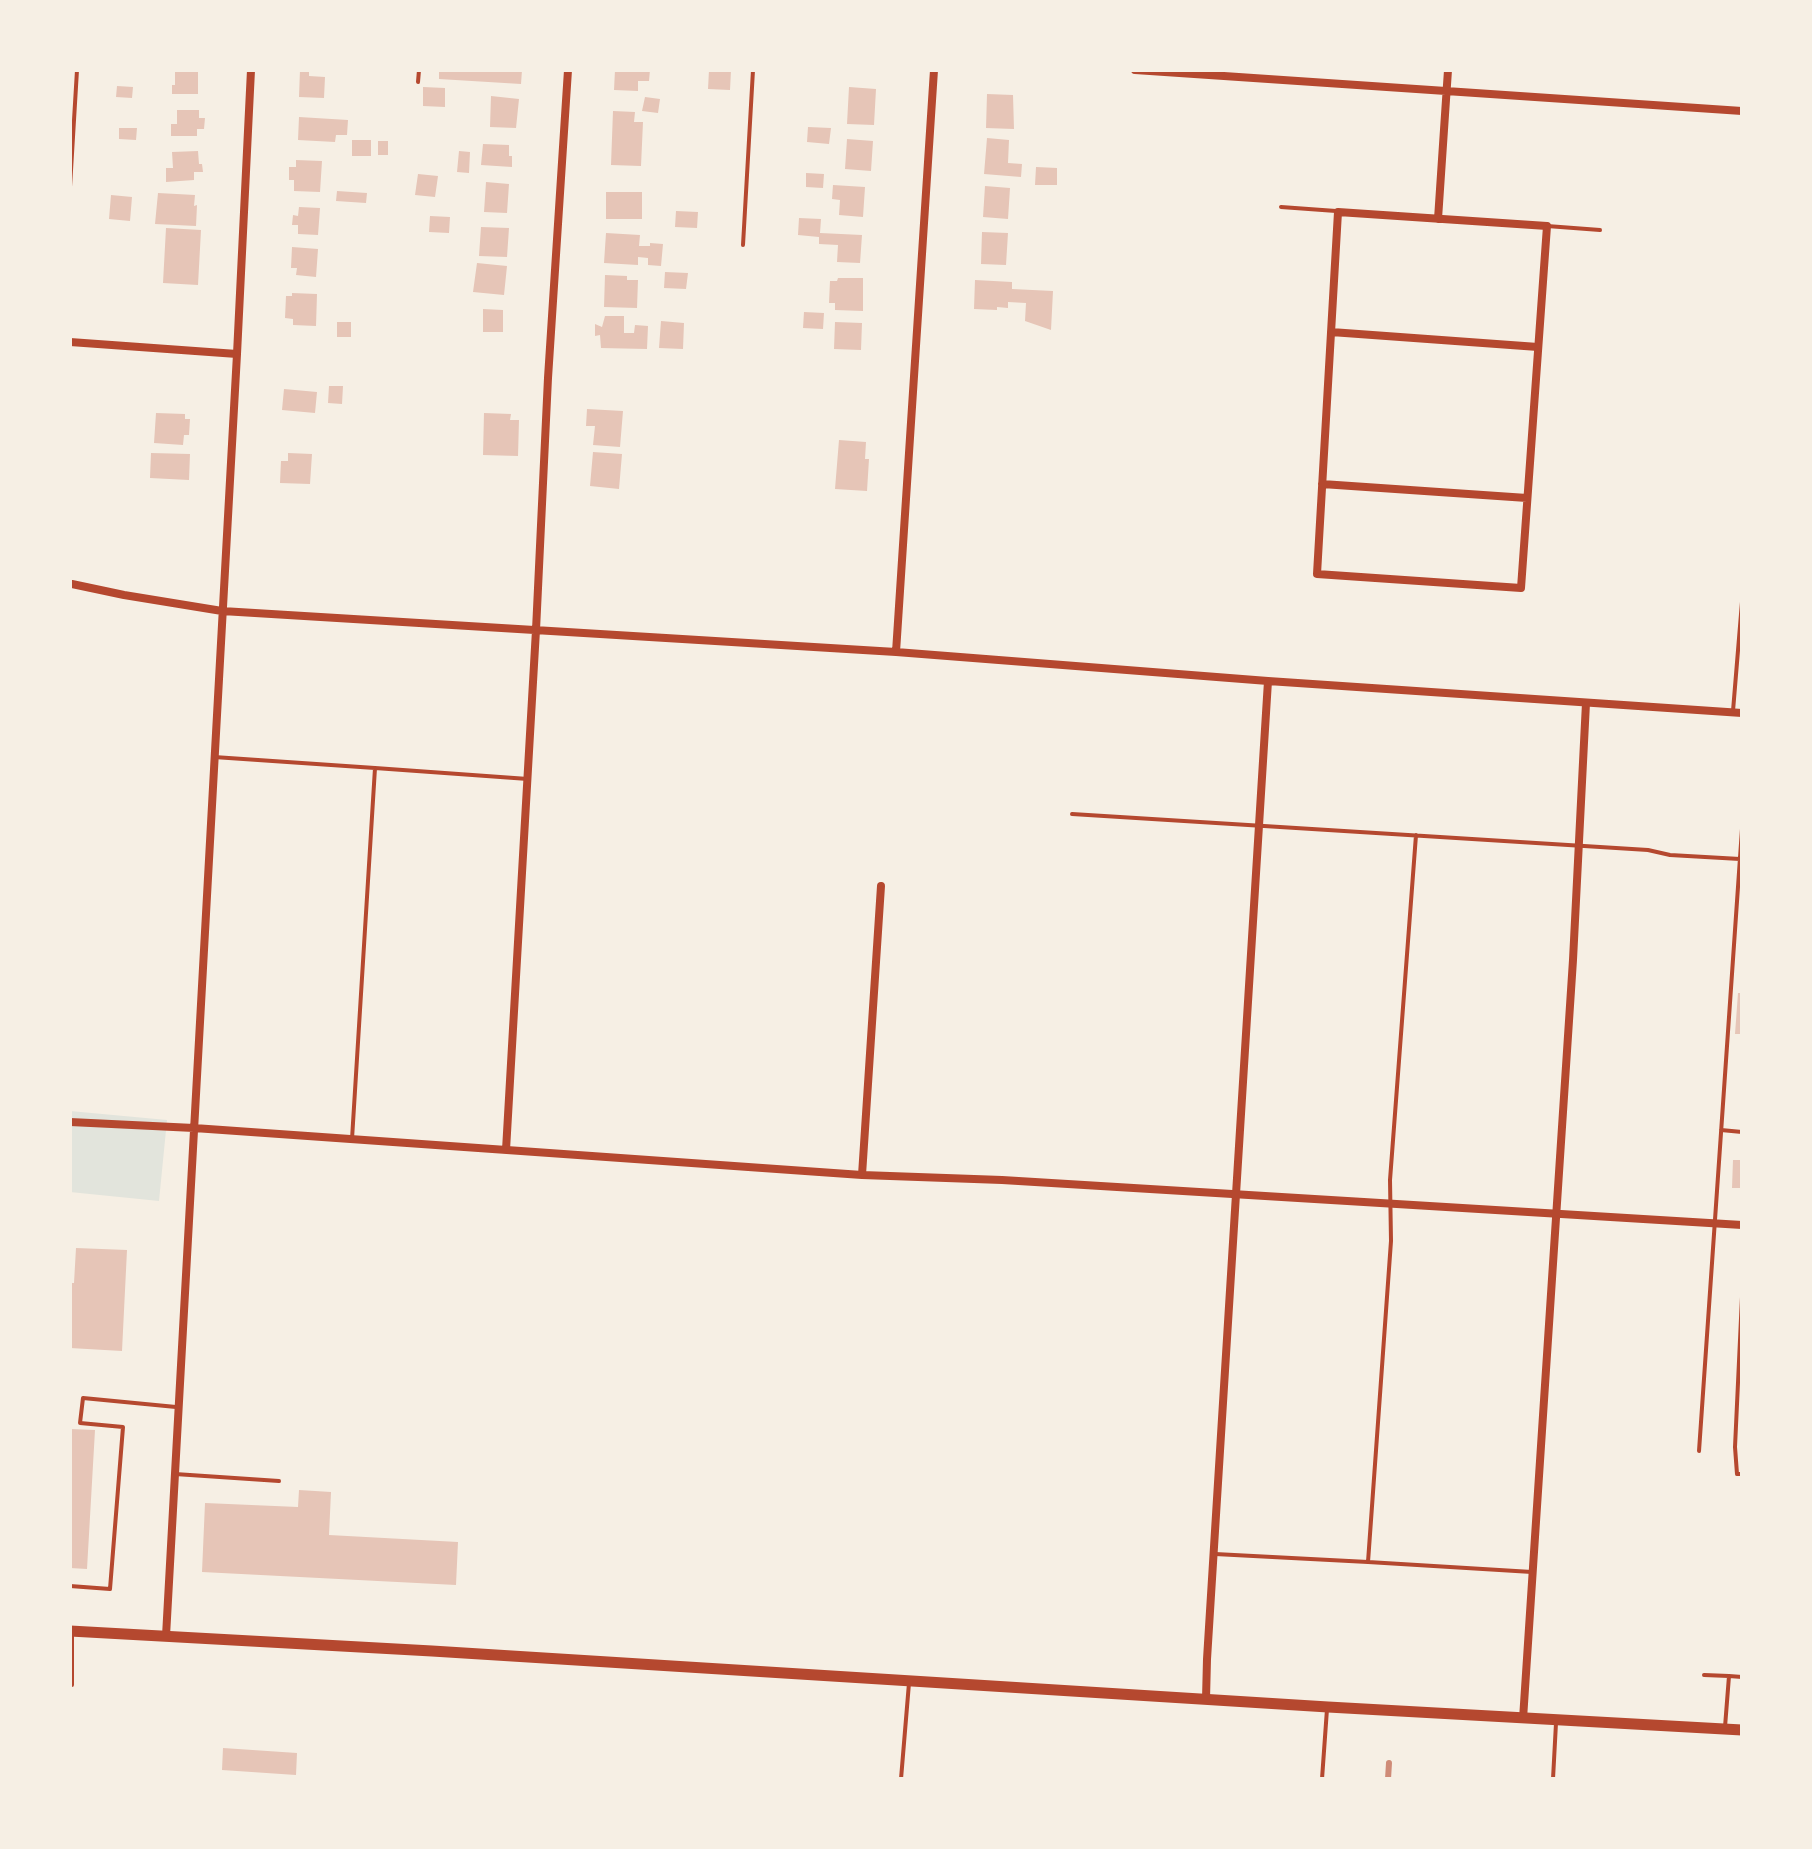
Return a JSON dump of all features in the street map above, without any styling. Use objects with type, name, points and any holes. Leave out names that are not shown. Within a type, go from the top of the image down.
[{"type":"street","points":[[166,1636],[251,70]]},
{"type":"street","points":[[506,1150],[568,70]]},
{"type":"street","points":[[896,652],[934,70]]},
{"type":"street","points":[[1135,70],[1742,111]]},
{"type":"street","points":[[1438,219],[1448,70]]},
{"type":"street","points":[[1338,212],[1438,219],[1547,226],[1521,588],[1317,574],[1338,212]]},
{"type":"street","points":[[1331,332],[1538,347]]},
{"type":"street","points":[[70,342],[237,354]]},
{"type":"street","points":[[1322,484],[1527,498]]},
{"type":"street","points":[[71,583],[222,611],[896,652],[1737,713]]},
{"type":"street","points":[[1206,1699],[1268,681]]},
{"type":"street","points":[[1523,1719],[1573,960],[1586,703]]},
{"type":"street","points":[[862,1175],[881,886]]},
{"type":"street","points":[[70,1122],[862,1175],[1002,1180],[1742,1225]]},
{"type":"street","points":[[71,1631],[1742,1730]]},
{"type":"lane","points":[[70,187],[77,70]]},
{"type":"lane","points":[[418,82],[419,70]]},
{"type":"lane","points":[[743,245],[753,70]]},
{"type":"lane","points":[[1281,207],[1338,212]]},
{"type":"lane","points":[[1547,226],[1600,230]]},
{"type":"lane","points":[[1737,713],[1742,602]]},
{"type":"lane","points":[[214,757],[528,779]]},
{"type":"lane","points":[[352,1139],[375,768]]},
{"type":"lane","points":[[1072,814],[1578,845],[1740,859]]},
{"type":"lane","points":[[1699,1451],[1742,829]]},
{"type":"lane","points":[[1368,1562],[1391,1241],[1390,1180],[1416,835]]},
{"type":"lane","points":[[1721,1130],[1742,1132]]},
{"type":"lane","points":[[1742,1297],[1735,1447],[1737,1474],[1742,1474]]},
{"type":"lane","points":[[70,1586],[110,1589],[123,1427],[80,1423],[83,1398],[179,1407]]},
{"type":"lane","points":[[175,1474],[279,1481]]},
{"type":"lane","points":[[1213,1554],[1532,1572]]},
{"type":"lane","points":[[71,1631],[72,1685]]},
{"type":"lane","points":[[1704,1675],[1742,1677]]},
{"type":"lane","points":[[1725,1729],[1729,1676]]},
{"type":"lane","points":[[900,1779],[909,1681]]},
{"type":"lane","points":[[1322,1779],[1328,1707]]},
{"type":"lane","points":[[1553,1779],[1556,1721]]},
{"type":"shaded area","points":[[70,1111],[167,1120],[159,1201],[70,1192]]},
{"type":"building","points":[[175,70],[198,70],[198,94],[172,94]]},
{"type":"building","points":[[300,70],[309,70],[309,76],[325,77],[324,98],[299,97]]},
{"type":"building","points":[[439,70],[522,70],[521,84],[439,79]]},
{"type":"building","points":[[615,70],[650,70],[649,81],[638,81],[638,91],[614,90]]},
{"type":"building","points":[[709,70],[731,70],[730,90],[708,89]]},
{"type":"building","points":[[117,86],[133,87],[132,98],[116,97]]},
{"type":"building","points":[[423,87],[445,88],[445,107],[423,106]]},
{"type":"building","points":[[849,87],[876,89],[874,125],[847,124]]},
{"type":"building","points":[[987,94],[1013,95],[1014,129],[986,128]]},
{"type":"building","points":[[491,96],[519,99],[516,128],[490,127]]},
{"type":"building","points":[[645,97],[660,99],[658,113],[642,111]]},
{"type":"building","points":[[177,110],[199,110],[199,118],[205,118],[204,129],[197,129],[197,136],[171,136],[171,124],[177,124]]},
{"type":"building","points":[[613,111],[635,112],[634,122],[643,122],[641,166],[611,165]]},
{"type":"building","points":[[299,117],[348,120],[347,135],[336,135],[335,142],[298,140]]},
{"type":"building","points":[[808,127],[831,128],[829,144],[807,142]]},
{"type":"building","points":[[119,128],[137,128],[136,140],[119,139]]},
{"type":"building","points":[[987,138],[1009,140],[1008,163],[1022,164],[1021,177],[984,174]]},
{"type":"building","points":[[847,139],[873,141],[871,171],[845,169]]},
{"type":"building","points":[[352,140],[371,140],[371,156],[352,156]]},
{"type":"building","points":[[378,141],[388,141],[388,155],[378,155]]},
{"type":"building","points":[[483,144],[509,145],[512,167],[481,165]]},
{"type":"building","points":[[198,151],[203,172],[194,172],[194,180],[166,182],[166,168],[173,168],[172,152]]},
{"type":"building","points":[[459,151],[470,152],[469,173],[457,172]]},
{"type":"building","points":[[296,160],[322,161],[320,192],[294,191],[294,180],[289,180],[289,167],[296,167]]},
{"type":"building","points":[[1036,167],[1057,168],[1057,185],[1035,185]]},
{"type":"building","points":[[806,173],[824,174],[823,188],[806,187]]},
{"type":"building","points":[[418,174],[438,176],[435,197],[415,195]]},
{"type":"building","points":[[486,182],[509,184],[507,213],[484,212]]},
{"type":"building","points":[[833,185],[865,187],[863,217],[839,215],[840,200],[832,199]]},
{"type":"building","points":[[985,186],[1010,188],[1008,219],[983,217]]},
{"type":"building","points":[[337,191],[367,193],[366,203],[336,201]]},
{"type":"building","points":[[606,192],[642,192],[642,219],[606,219]]},
{"type":"building","points":[[158,193],[195,195],[196,226],[155,224]]},
{"type":"building","points":[[111,195],[132,197],[130,221],[109,219]]},
{"type":"building","points":[[299,207],[320,208],[318,235],[298,234],[298,225],[292,225],[293,215],[298,216]]},
{"type":"building","points":[[676,211],[698,212],[697,228],[675,227]]},
{"type":"building","points":[[430,216],[450,217],[449,233],[429,232]]},
{"type":"building","points":[[799,218],[821,219],[820,233],[862,235],[860,263],[837,262],[838,245],[819,244],[819,237],[798,235]]},
{"type":"building","points":[[481,227],[509,228],[507,257],[479,256]]},
{"type":"building","points":[[166,228],[201,230],[198,285],[163,283]]},
{"type":"building","points":[[982,232],[1008,233],[1006,265],[981,264]]},
{"type":"building","points":[[606,233],[640,235],[639,246],[663,244],[661,266],[648,265],[648,258],[638,257],[638,265],[604,263]]},
{"type":"building","points":[[292,247],[318,249],[316,277],[296,275],[297,268],[291,268]]},
{"type":"building","points":[[477,263],[507,266],[504,295],[473,292]]},
{"type":"building","points":[[665,272],[688,273],[686,289],[664,288]]},
{"type":"building","points":[[605,275],[638,280],[637,308],[604,307]]},
{"type":"building","points":[[838,278],[863,278],[863,311],[835,310],[835,303],[829,303],[830,281],[837,281]]},
{"type":"building","points":[[975,280],[1012,282],[1012,289],[1053,291],[1051,330],[1025,321],[1026,303],[1008,302],[1008,308],[997,307],[997,310],[974,309]]},
{"type":"building","points":[[292,293],[317,294],[316,326],[293,325],[293,319],[285,318],[286,296],[292,296]]},
{"type":"building","points":[[483,309],[503,310],[503,332],[483,332]]},
{"type":"building","points":[[804,312],[824,313],[823,329],[803,328]]},
{"type":"building","points":[[605,316],[624,316],[624,333],[634,333],[635,325],[648,326],[647,349],[601,348],[600,335],[595,336],[595,324],[602,327]]},
{"type":"building","points":[[661,321],[684,323],[683,349],[659,348]]},
{"type":"building","points":[[337,322],[351,322],[351,337],[337,337]]},
{"type":"building","points":[[835,322],[862,323],[861,350],[834,349]]},
{"type":"building","points":[[329,386],[343,386],[342,404],[328,403]]},
{"type":"building","points":[[284,389],[317,392],[315,413],[282,410]]},
{"type":"building","points":[[587,409],[623,411],[620,447],[593,445],[595,426],[586,426]]},
{"type":"building","points":[[156,413],[185,414],[185,419],[190,419],[189,435],[184,435],[183,445],[154,443]]},
{"type":"building","points":[[484,413],[511,414],[510,420],[519,420],[518,456],[483,455]]},
{"type":"building","points":[[839,440],[866,442],[865,459],[869,459],[867,491],[835,489]]},
{"type":"building","points":[[593,452],[622,454],[619,489],[590,486]]},
{"type":"building","points":[[151,453],[190,454],[189,480],[150,478]]},
{"type":"building","points":[[288,453],[312,454],[310,484],[280,483],[281,461],[288,461]]},
{"type":"building","points":[[1738,993],[1742,993],[1742,1034],[1735,1034]]},
{"type":"building","points":[[1733,1160],[1742,1160],[1742,1188],[1732,1188]]},
{"type":"building","points":[[76,1248],[127,1250],[122,1351],[70,1348],[70,1283],[74,1283]]},
{"type":"building","points":[[70,1429],[95,1430],[87,1569],[70,1568]]},
{"type":"building","points":[[299,1490],[331,1492],[329,1535],[458,1542],[456,1585],[202,1572],[205,1503],[298,1507]]},
{"type":"building","points":[[223,1748],[297,1753],[296,1775],[222,1770]]},
{"type":"railway","points":[[1388,1779],[1389,1763]]}]
